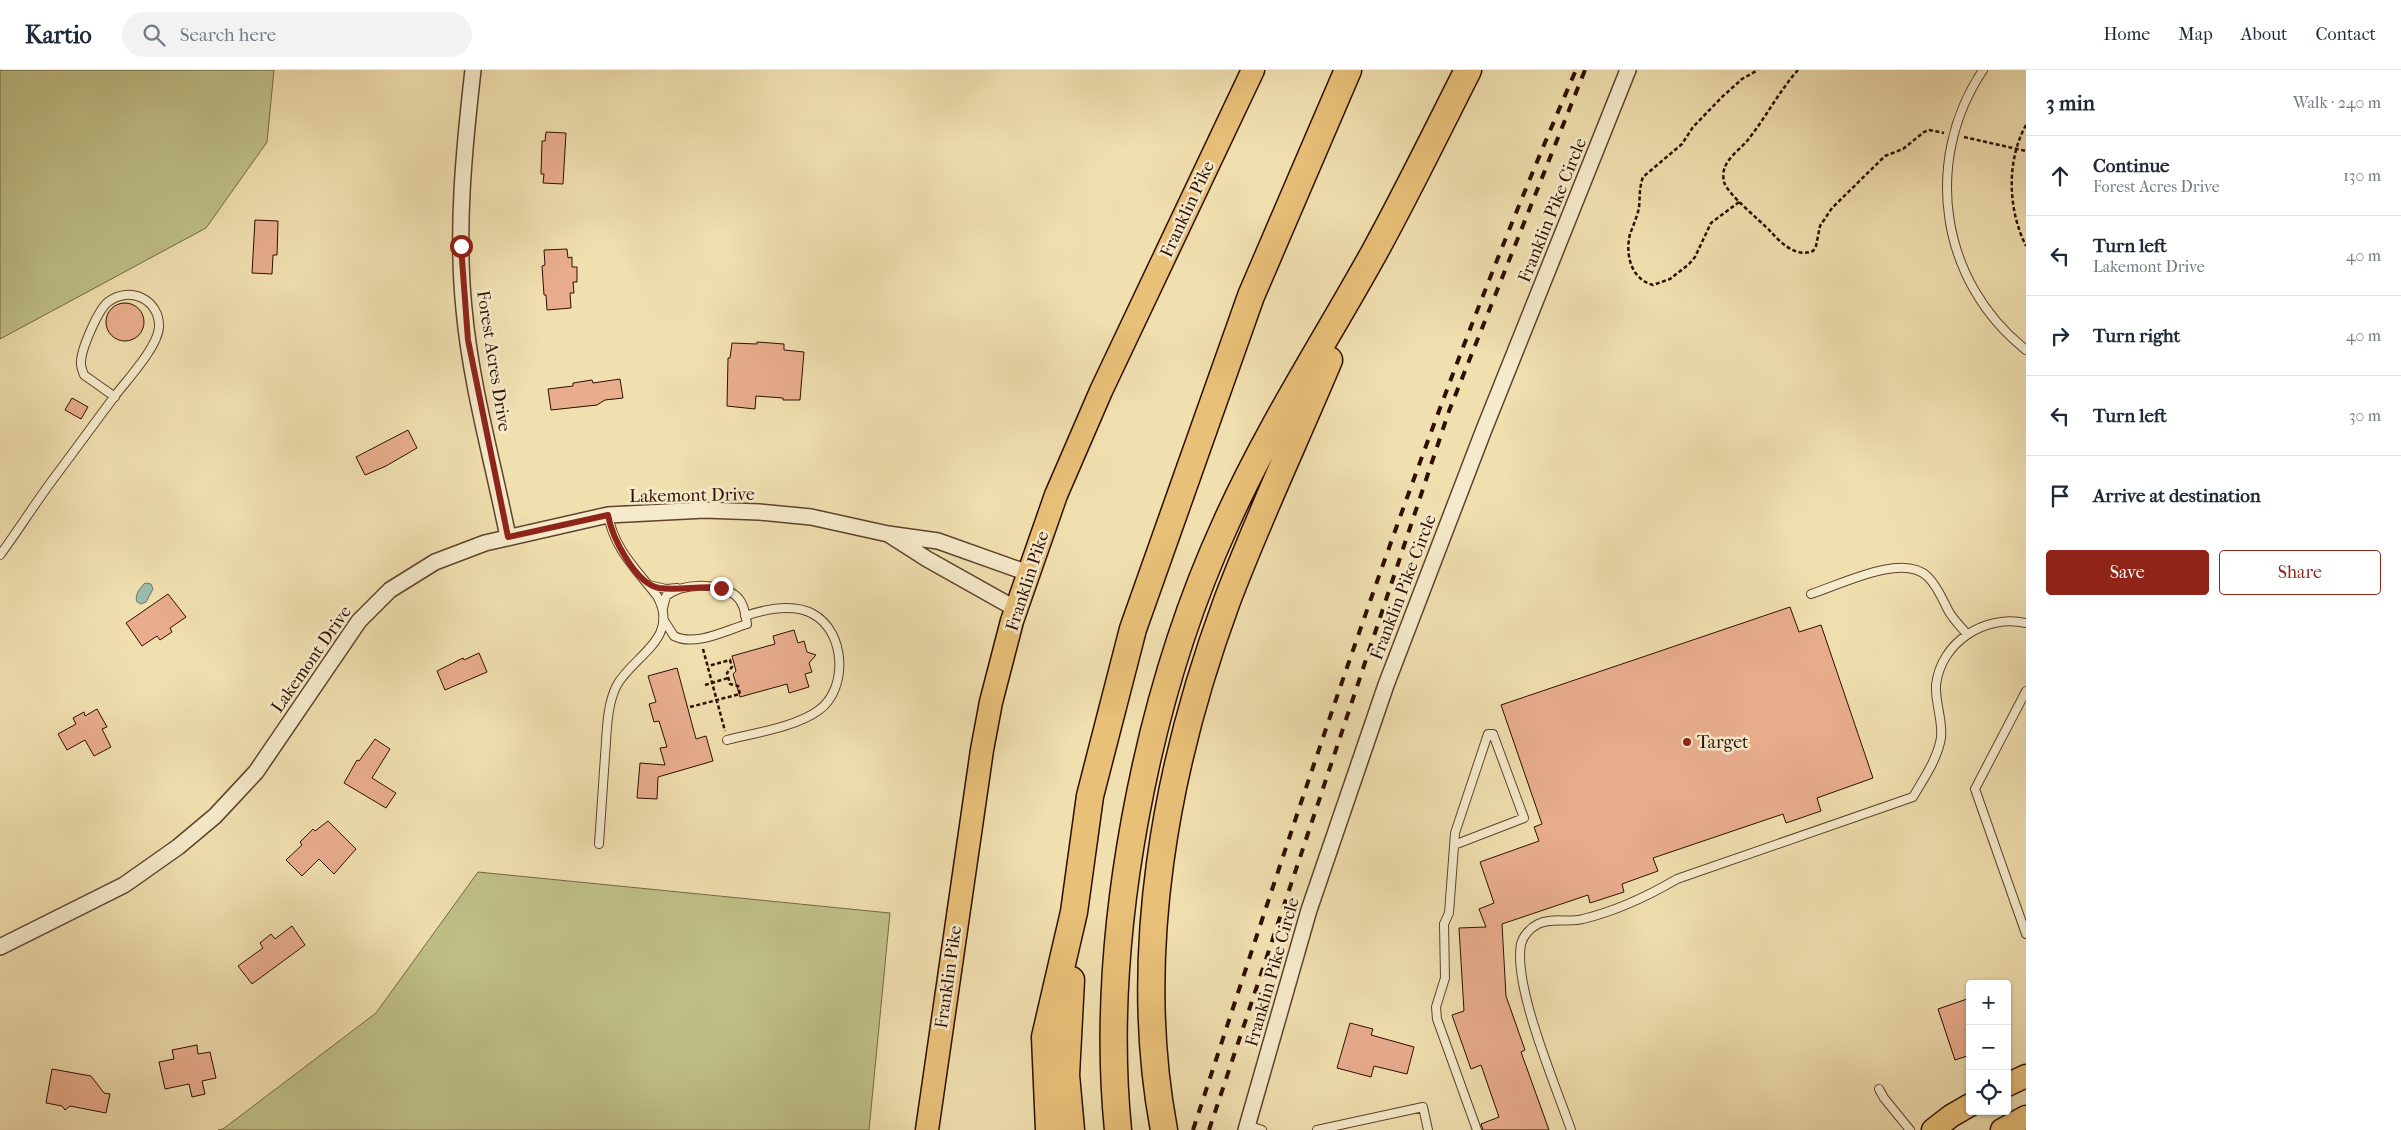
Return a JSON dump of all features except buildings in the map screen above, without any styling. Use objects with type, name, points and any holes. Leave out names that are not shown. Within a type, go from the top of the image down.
[{"type":"highway","points":[[1070,1130],[1066,1076],[1074,912],[1090,796],[1133,629],[1252,296],[1348,70]]},
{"type":"highway","points":[[1118,1122],[1117,985],[1124,901],[1142,790],[1168,681],[1204,575],[1234,506],[1291,399],[1375,251],[1468,70]]},
{"type":"highway","points":[[1164,1130],[1159,1102],[1152,1027],[1154,944],[1162,860],[1170,809],[1189,726],[1223,613],[1249,545],[1375,251]]},
{"type":"highway","points":[[1048,1130],[1045,1038],[1074,912]]},
{"type":"main road","name":"Franklin Pike","points":[[927,1130],[982,750],[991,702],[1016,609],[1079,440],[1253,70]]},
{"type":"main road","points":[[2011,1082],[2026,1076]]},
{"type":"main road","points":[[1933,1130],[1966,1107]]},
{"type":"main road","points":[[2002,1130],[2026,1117]]},
{"type":"street","name":"Forest Acres Drive","points":[[473,70],[462,208],[461,255],[464,309],[478,395],[508,537]]},
{"type":"street","name":"Franklin Pike Circle","points":[[1252,1128],[1309,910],[1386,685],[1483,432],[1628,70]]},
{"type":"street","name":"Lakemont Drive","points":[[0,947],[124,884],[178,848],[215,816],[247,783],[340,646],[374,604],[390,590],[435,562],[456,552],[508,537],[608,515],[706,510],[759,512],[811,517],[888,534],[938,541],[1028,573]]},
{"type":"street","name":"Lakemont Drive","points":[[888,534],[927,559],[1016,609]]},
{"type":"lane","points":[[1983,70],[1967,98],[1953,134],[1948,165],[1946,199],[1950,228],[1958,256],[1981,302],[2005,331],[2026,350]]},
{"type":"lane","points":[[0,555],[56,475],[115,397],[146,356],[157,337],[159,328],[153,305],[149,301],[135,295],[119,297],[107,303],[83,351],[81,364],[84,375],[115,397]]},
{"type":"lane","points":[[608,515],[618,545],[649,585],[661,603],[663,610]]},
{"type":"lane","points":[[1811,594],[1890,568],[1908,567],[1926,575],[1935,585],[1948,611],[1967,634]]},
{"type":"lane","points":[[649,585],[666,589],[721,588],[735,595],[740,601],[748,624],[700,638],[683,639],[674,636],[663,618]]},
{"type":"lane","points":[[599,844],[610,703],[622,677],[655,643],[663,618],[666,596],[684,588]]},
{"type":"lane","points":[[728,740],[797,721],[814,713],[831,698],[839,674],[838,652],[834,639],[828,629],[813,614],[785,608],[772,609],[746,616]]},
{"type":"lane","points":[[1571,1130],[1525,994],[1520,953],[1524,937],[1538,924],[1550,921],[1582,919],[1645,897],[1677,879],[1913,797],[1932,766],[1940,740],[1941,721],[1936,693],[1938,676],[1948,654],[1967,634],[1983,626],[2004,622],[2026,623]]},
{"type":"lane","points":[[2026,691],[1975,788],[2026,934]]},
{"type":"lane","points":[[1454,845],[1524,818],[1493,734],[1488,734],[1455,833],[1454,845],[1449,913],[1444,924],[1445,978],[1436,1007],[1477,1130]]},
{"type":"lane","points":[[1879,1088],[1884,1098],[1910,1130]]},
{"type":"lane","points":[[1317,1130],[1423,1107],[1428,1130]]},
{"type":"path","points":[[1739,202],[1711,223],[1695,257],[1670,279],[1653,285],[1641,280],[1636,274],[1630,261],[1628,248],[1639,208],[1640,185],[1643,177],[1682,144],[1693,127],[1722,97],[1742,79],[1758,70]]},
{"type":"path","points":[[1798,70],[1747,142],[1725,166],[1723,181],[1739,202],[1752,211],[1788,247],[1803,253],[1809,252],[1816,246],[1820,226],[1832,208],[1885,156],[1903,149],[1929,130],[2026,151]]},
{"type":"path","points":[[2026,125],[2017,149],[2013,197],[2018,227],[2026,246]]},
{"type":"path","points":[[700,638],[728,740]]},
{"type":"path","points":[[690,708],[740,694],[738,686],[730,684],[728,678],[727,673],[732,667],[730,660],[708,666]]},
{"type":"path","points":[[705,685],[728,678]]},
{"type":"green space","points":[[0,70],[274,70],[267,142],[206,228],[0,339]]},
{"type":"green space","points":[[478,872],[890,913],[869,1130],[218,1130],[223,1129],[376,1013]]},
{"type":"shaded area","points":[[145,583],[151,584],[153,589],[146,602],[141,604],[137,602],[136,596]]},
{"type":"railway","points":[[1193,1130],[1326,729],[1420,463],[1469,331],[1521,200],[1576,70]]},
{"type":"railway","points":[[1209,1130],[1449,411],[1585,70]]},
{"type":"place","name":"Target","points":[[1687,742]]},
{"type":"route","points":[[461,246],[461,272],[468,340],[508,537],[608,515],[612,534],[618,545],[626,558],[649,585],[666,589],[721,588]]}]
